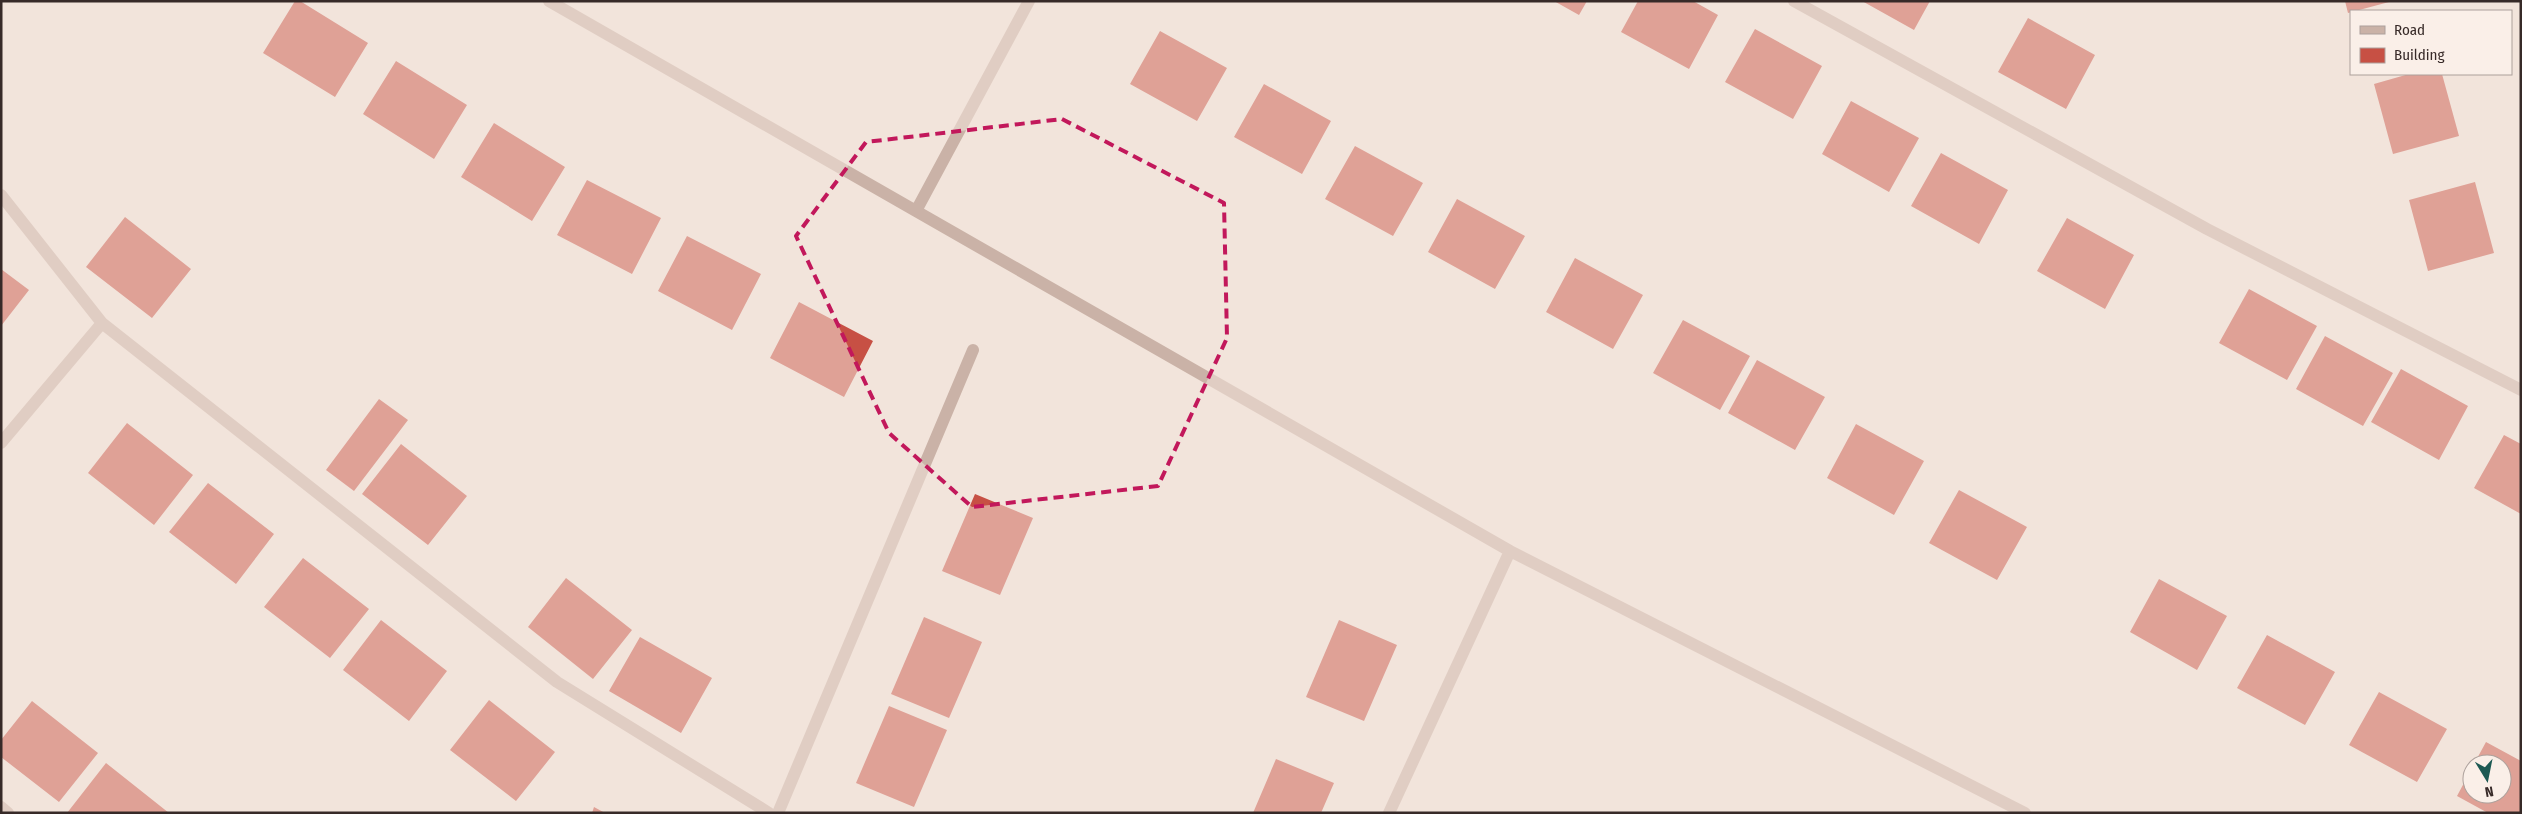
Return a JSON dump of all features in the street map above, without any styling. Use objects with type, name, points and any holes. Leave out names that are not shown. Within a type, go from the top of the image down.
[{"type":"street","points":[[549,1],[1510,551],[2024,813]]},
{"type":"street","points":[[916,211],[1029,1]]},
{"type":"street","points":[[1794,1],[2207,229],[2521,390]]},
{"type":"street","points":[[1,195],[102,323],[557,682],[769,813]]},
{"type":"street","points":[[1,443],[102,323]]},
{"type":"street","points":[[778,813],[973,350]]},
{"type":"street","points":[[1389,813],[1510,551]]},
{"type":"street","points":[[1,807],[8,813]]},
{"type":"highlighted area","points":[[1062,119],[1224,203],[1227,338],[1158,486],[972,507],[889,433],[796,236],[866,142]]},
{"type":"building","points":[[295,1],[300,1],[368,43],[335,97],[263,53]]},
{"type":"building","points":[[1554,1],[1587,1],[1579,15]]},
{"type":"building","points":[[1638,1],[1693,1],[1718,15],[1689,69],[1621,32]]},
{"type":"building","points":[[1862,1],[1930,1],[1914,30]]},
{"type":"building","points":[[2345,1],[2389,1],[2359,10],[2350,10],[2348,13]]},
{"type":"building","points":[[2028,18],[2095,55],[2066,109],[1998,72]]},
{"type":"building","points":[[1755,29],[1822,66],[1793,119],[1725,82]]},
{"type":"building","points":[[1160,31],[1227,68],[1197,121],[1130,84]]},
{"type":"building","points":[[396,61],[467,105],[434,159],[363,114]]},
{"type":"building","points":[[2406,75],[2442,75],[2459,136],[2393,154],[2374,84]]},
{"type":"building","points":[[1264,84],[1331,121],[1302,174],[1234,137]]},
{"type":"building","points":[[1851,101],[1919,138],[1889,192],[1822,154]]},
{"type":"building","points":[[494,123],[565,167],[532,221],[461,177]]},
{"type":"building","points":[[1355,146],[1423,183],[1393,236],[1325,199]]},
{"type":"building","points":[[1941,153],[2008,190],[1979,244],[1911,206]]},
{"type":"building","points":[[587,180],[661,218],[632,274],[557,235]]},
{"type":"building","points":[[2475,182],[2494,253],[2428,271],[2409,200]]},
{"type":"building","points":[[1457,199],[1525,236],[1495,289],[1428,252]]},
{"type":"building","points":[[125,217],[191,269],[152,318],[86,267]]},
{"type":"building","points":[[2067,218],[2134,255],[2105,309],[2037,271]]},
{"type":"building","points":[[687,236],[761,274],[732,330],[658,291]]},
{"type":"building","points":[[1575,258],[1643,295],[1613,349],[1546,312]]},
{"type":"building","points":[[1,269],[29,290],[1,326]]},
{"type":"building","points":[[2249,289],[2317,326],[2287,380],[2219,343]]},
{"type":"building","points":[[799,302],[873,341],[844,397],[770,358]]},
{"type":"building","points":[[1683,320],[1750,356],[1720,410],[1653,373]]},
{"type":"building","points":[[2325,336],[2393,373],[2363,426],[2296,389]]},
{"type":"building","points":[[1757,360],[1825,397],[1795,450],[1728,413]]},
{"type":"building","points":[[2401,369],[2468,406],[2439,460],[2371,422]]},
{"type":"building","points":[[379,399],[408,420],[354,491],[326,470]]},
{"type":"building","points":[[127,423],[193,475],[154,525],[88,473]]},
{"type":"building","points":[[1856,424],[1924,461],[1894,515],[1827,478]]},
{"type":"building","points":[[2504,435],[2521,444],[2521,514],[2474,488]]},
{"type":"building","points":[[401,444],[467,496],[428,545],[362,494]]},
{"type":"building","points":[[208,483],[274,534],[236,584],[169,532]]},
{"type":"building","points":[[1959,490],[2027,527],[1997,580],[1929,543]]},
{"type":"building","points":[[975,494],[1033,518],[1000,595],[942,571]]},
{"type":"building","points":[[303,558],[369,609],[330,658],[264,607]]},
{"type":"building","points":[[566,578],[632,630],[593,679],[528,627]]},
{"type":"building","points":[[2159,579],[2227,616],[2197,670],[2130,632]]},
{"type":"building","points":[[924,617],[982,642],[949,718],[891,694]]},
{"type":"building","points":[[381,620],[447,671],[409,721],[343,670]]},
{"type":"building","points":[[1339,620],[1397,645],[1364,721],[1306,697]]},
{"type":"building","points":[[2267,635],[2335,672],[2305,725],[2237,688]]},
{"type":"building","points":[[640,637],[712,678],[681,733],[609,691]]},
{"type":"building","points":[[2379,692],[2447,729],[2417,782],[2349,745]]},
{"type":"building","points":[[489,700],[555,752],[516,801],[450,750]]},
{"type":"building","points":[[32,701],[98,753],[59,802],[1,757],[1,740]]},
{"type":"building","points":[[889,706],[947,730],[914,807],[856,783]]},
{"type":"building","points":[[2486,742],[2508,754],[2479,754]]},
{"type":"building","points":[[2512,756],[2521,761],[2521,813],[2488,813],[2472,804],[2512,804]]},
{"type":"building","points":[[1276,759],[1334,783],[1321,813],[1253,813]]},
{"type":"building","points":[[106,763],[169,813],[67,813]]},
{"type":"building","points":[[2462,787],[2462,799],[2457,796]]},
{"type":"building","points":[[594,807],[605,813],[592,813]]}]
